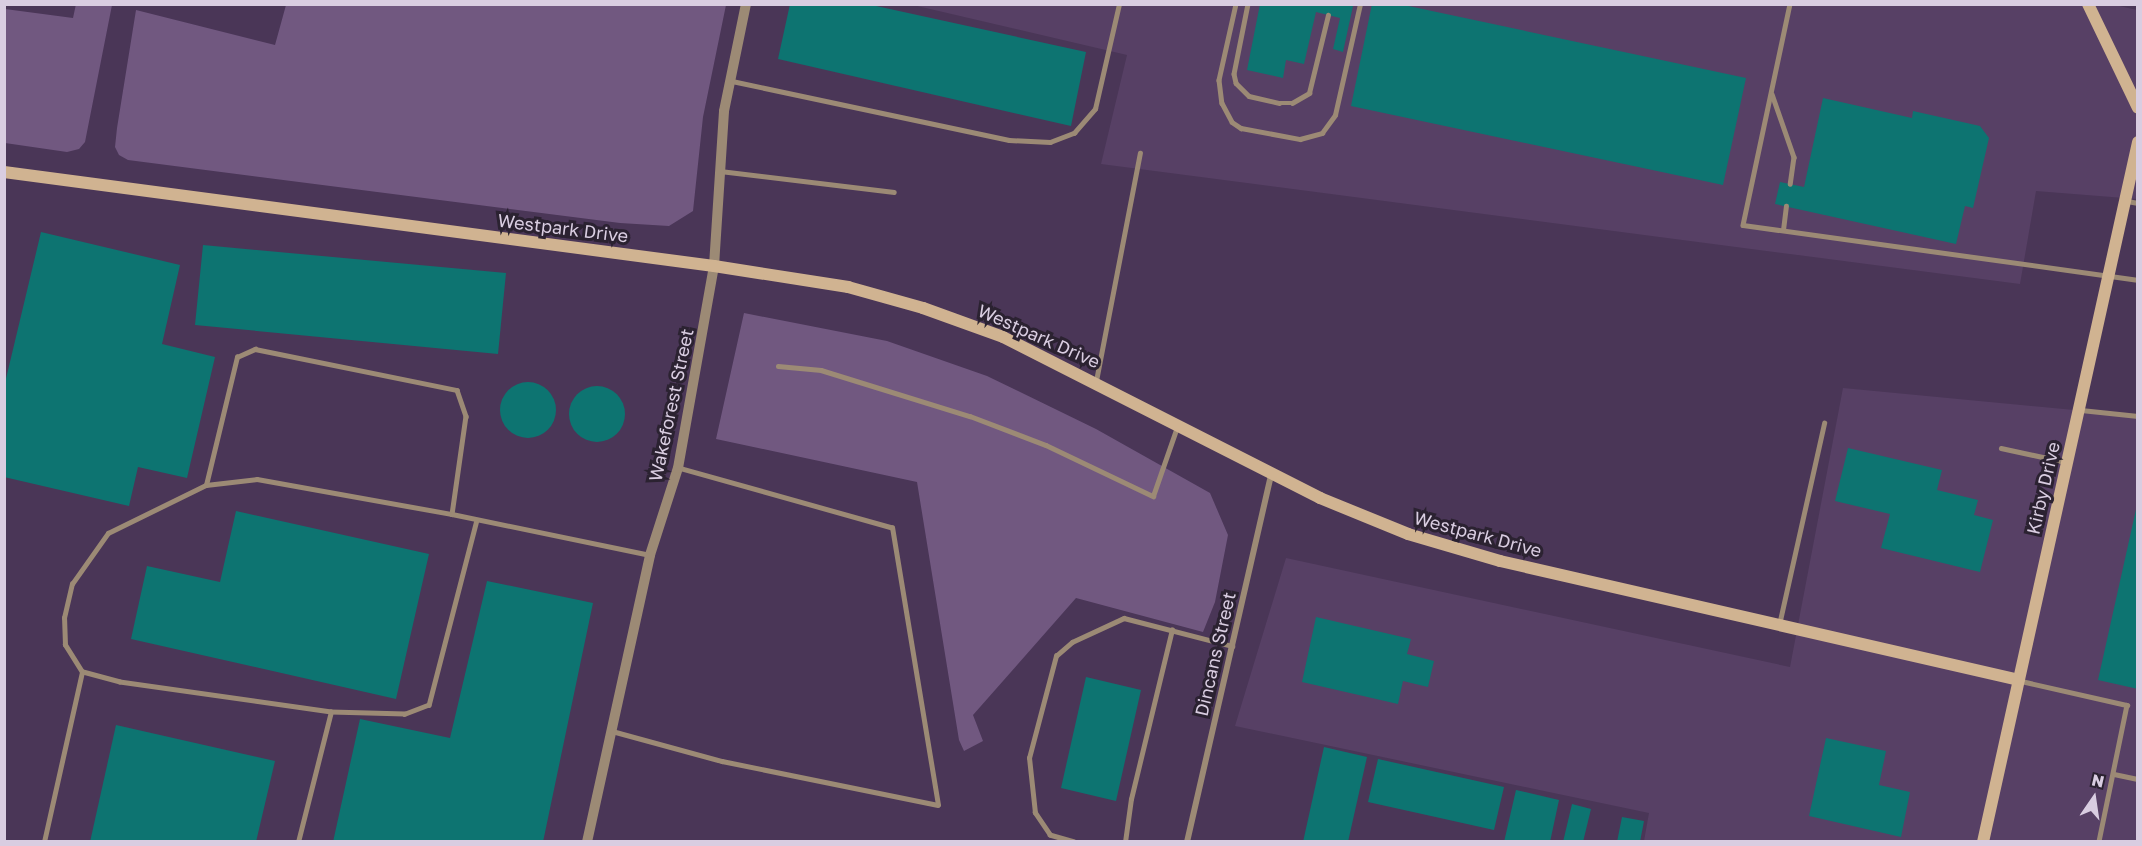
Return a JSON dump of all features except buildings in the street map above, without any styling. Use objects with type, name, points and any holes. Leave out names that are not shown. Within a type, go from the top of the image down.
[{"type":"main road","points":[[2088,4],[2138,108]]},
{"type":"main road","name":"Kirby Drive","points":[[1983,842],[2138,142]]},
{"type":"main road","name":"Westpark Drive","points":[[4,172],[812,280],[923,308],[1003,337],[1096,381],[1271,474],[1358,514],[1443,546],[2019,680]]},
{"type":"street","name":"Wakeforest Street","points":[[587,842],[650,555],[678,468],[714,266],[720,171],[730,81],[746,4]]},
{"type":"street","name":"Dincans Street","points":[[1187,842],[1271,474]]},
{"type":"lane","points":[[730,81],[1009,140],[1050,142],[1074,133],[1095,109],[1119,4]]},
{"type":"lane","points":[[1236,4],[1219,80],[1222,103],[1232,122],[1241,128],[1300,139],[1322,133],[1335,115],[1360,4]]},
{"type":"lane","points":[[1248,4],[1235,64],[1236,83],[1249,96],[1279,103],[1292,103],[1309,93],[1328,15]]},
{"type":"lane","points":[[1790,4],[1743,225],[2138,280]]},
{"type":"lane","points":[[1771,92],[1794,157],[1790,184]]},
{"type":"lane","points":[[1096,381],[1140,153]]},
{"type":"lane","points":[[720,171],[894,192]]},
{"type":"lane","points":[[2125,200],[2138,203]]},
{"type":"lane","points":[[1783,230],[1786,206]]},
{"type":"lane","points":[[206,485],[237,357],[255,350],[458,390],[466,416],[452,514]]},
{"type":"lane","points":[[778,366],[821,370],[970,416],[1046,445],[1153,495],[1178,424]]},
{"type":"lane","points":[[2079,410],[2138,416]]},
{"type":"lane","points":[[1779,625],[1824,423]]},
{"type":"lane","points":[[2001,448],[2067,462]]},
{"type":"lane","points":[[612,731],[722,760],[938,805],[891,528],[678,468]]},
{"type":"lane","points":[[477,520],[429,705],[405,714],[331,712],[120,682],[82,672],[64,645],[64,618],[72,584],[108,533],[206,485],[256,479],[452,514],[650,555]]},
{"type":"lane","points":[[1074,842],[1050,835],[1035,813],[1029,758],[1056,656],[1071,642],[1124,618],[1232,646]]},
{"type":"lane","points":[[1125,842],[1131,799],[1172,630]]},
{"type":"lane","points":[[44,842],[82,672]]},
{"type":"lane","points":[[2019,680],[2127,705],[2098,842]]},
{"type":"lane","points":[[298,842],[331,712]]},
{"type":"lane","points":[[2114,774],[2138,779]]},
{"type":"shaded area","points":[[76,4],[112,5],[85,142],[79,149],[67,152],[5,143],[5,9],[73,18]]},
{"type":"shaded area","points":[[286,5],[726,5],[703,117],[693,211],[669,226],[620,223],[128,160],[119,155],[115,147],[117,128],[136,10],[275,45]]},
{"type":"shaded area","points":[[913,5],[2115,5],[2137,10],[2137,199],[2036,191],[2020,284],[1101,164],[1127,55]]},
{"type":"shaded area","points":[[744,313],[887,341],[987,376],[1096,429],[1210,493],[1228,535],[1215,602],[1203,632],[1076,598],[973,715],[983,741],[964,751],[959,740],[917,482],[716,439]]},
{"type":"shaded area","points":[[1843,388],[2137,416],[2137,841],[1644,841],[1649,813],[1235,726],[1286,558],[1790,667]]}]
